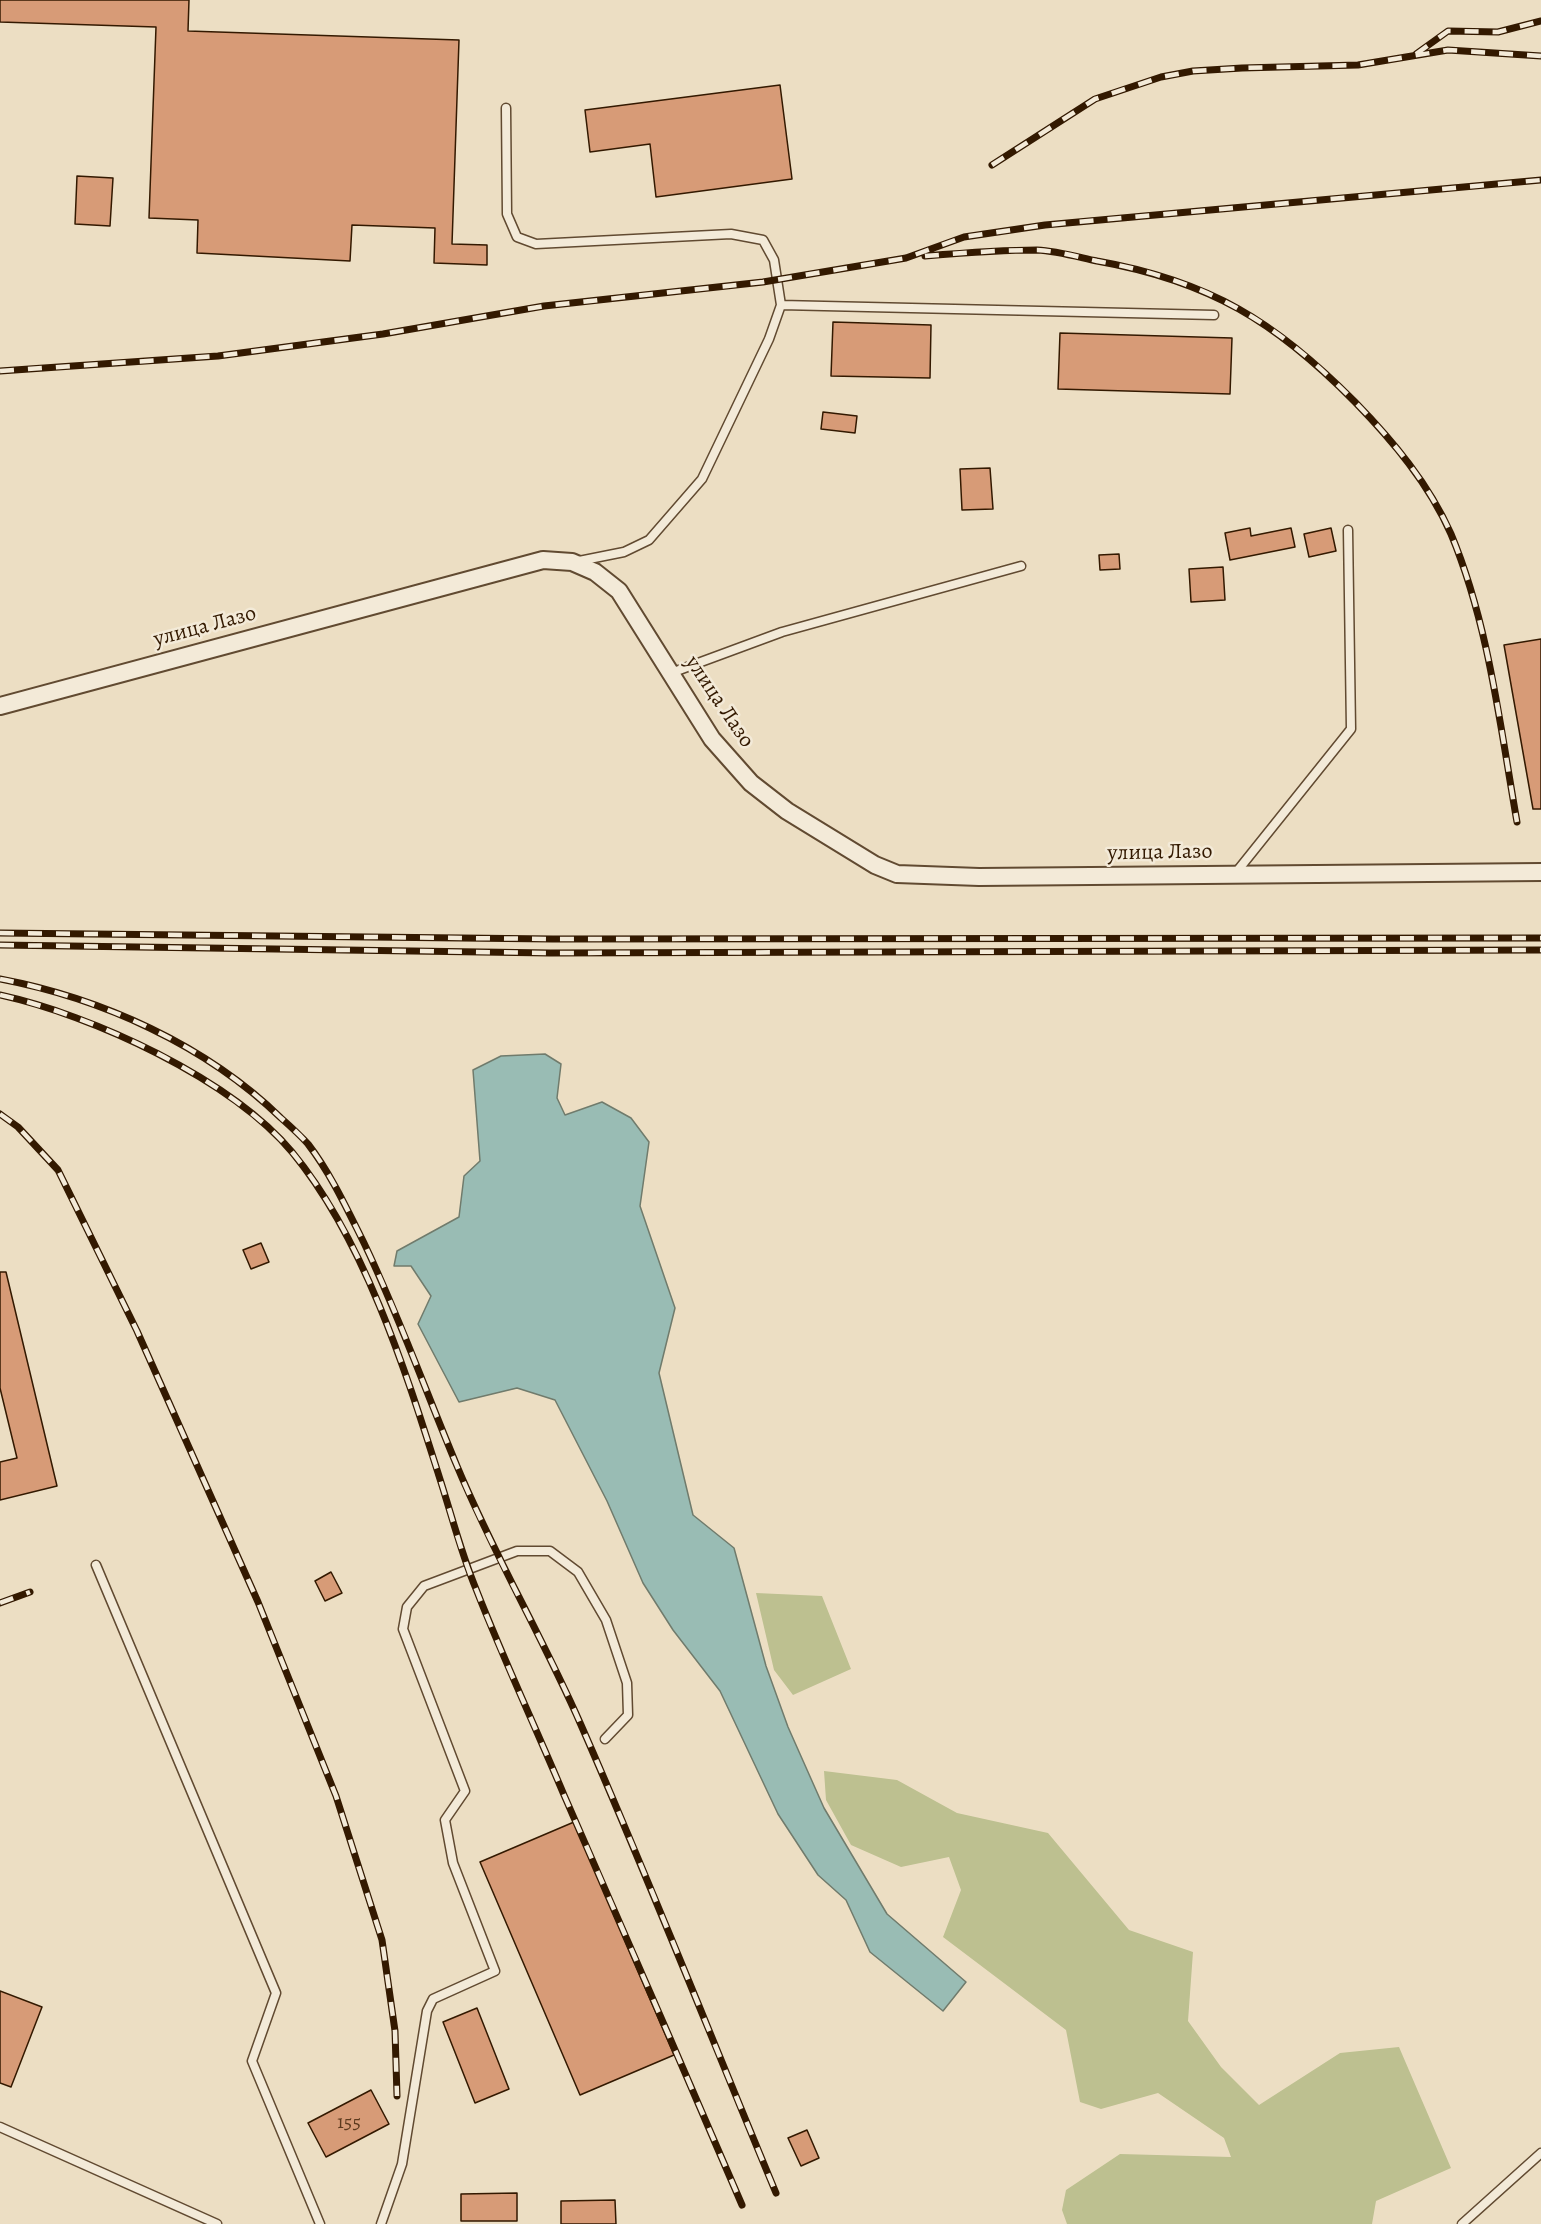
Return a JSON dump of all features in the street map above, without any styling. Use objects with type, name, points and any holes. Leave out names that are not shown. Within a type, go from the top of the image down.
[{"type":"street","name":"улица Лазо","points":[[0,706],[543,560],[572,562],[595,572],[619,591],[712,739],[751,783],[829,839],[875,865],[897,874],[979,877],[1541,872]]},
{"type":"lane","points":[[506,108],[507,214],[518,237],[536,244],[731,234],[763,240],[774,260],[781,305],[769,339],[702,479],[649,540],[624,552],[572,562]]},
{"type":"lane","points":[[781,305],[1214,315]]},
{"type":"lane","points":[[1234,875],[1351,729],[1348,530]]},
{"type":"lane","points":[[671,673],[792,629],[1021,566]]},
{"type":"lane","points":[[381,2224],[402,2164],[427,2011],[433,1999],[495,1971],[453,1863],[445,1820],[465,1791],[403,1629],[407,1607],[424,1586],[517,1551],[550,1551],[578,1572],[600,1610],[627,1683],[628,1715],[605,1739]]},
{"type":"lane","points":[[96,1565],[276,1993],[252,2061],[320,2224]]},
{"type":"lane","points":[[0,2127],[217,2224]]},
{"type":"lane","points":[[1462,2224],[1541,2153]]},
{"type":"green space","points":[[756,1593],[822,1596],[851,1669],[793,1695],[774,1670]]},
{"type":"green space","points":[[824,1771],[897,1780],[957,1813],[1048,1833],[1129,1930],[1193,1952],[1188,2021],[1221,2067],[1259,2105],[1340,2053],[1399,2047],[1451,2168],[1376,2201],[1372,2224],[1067,2224],[1062,2210],[1066,2190],[1120,2154],[1231,2157],[1224,2138],[1158,2093],[1101,2109],[1080,2102],[1066,2030],[943,1937],[961,1890],[949,1857],[901,1867],[851,1845],[826,1800]]},
{"type":"water","points":[[545,1054],[561,1064],[557,1098],[565,1115],[602,1102],[631,1118],[649,1142],[640,1206],[675,1308],[659,1373],[693,1515],[734,1548],[766,1666],[788,1727],[824,1808],[887,1914],[966,1982],[943,2011],[870,1952],[846,1900],[818,1875],[778,1814],[720,1691],[673,1630],[643,1583],[607,1501],[555,1400],[517,1388],[459,1402],[418,1324],[431,1296],[411,1266],[394,1266],[397,1251],[459,1217],[464,1176],[480,1161],[473,1070],[501,1056]]},
{"type":"building","points":[[0,0],[189,0],[188,31],[459,40],[452,244],[487,245],[487,265],[434,263],[435,228],[352,225],[350,261],[197,253],[198,220],[149,218],[156,27],[0,22]]},
{"type":"building","points":[[780,85],[792,179],[656,197],[650,144],[590,152],[585,110]]},
{"type":"building","points":[[77,176],[113,178],[110,226],[75,224]]},
{"type":"building","points":[[833,322],[931,325],[930,378],[831,376]]},
{"type":"building","points":[[1060,333],[1232,338],[1230,394],[1058,389]]},
{"type":"building","points":[[823,412],[857,416],[855,433],[821,429]]},
{"type":"building","points":[[990,468],[993,509],[962,510],[960,469]]},
{"type":"building","points":[[1250,528],[1251,536],[1291,528],[1295,547],[1230,560],[1225,533]]},
{"type":"building","points":[[1331,528],[1336,551],[1309,557],[1304,534]]},
{"type":"building","points":[[1119,554],[1120,569],[1100,570],[1099,555]]},
{"type":"building","points":[[1223,567],[1225,600],[1191,602],[1189,569]]},
{"type":"building","points":[[1541,639],[1541,809],[1533,809],[1504,645]]},
{"type":"building","points":[[261,1243],[269,1262],[251,1269],[243,1250]]},
{"type":"building","points":[[0,1272],[6,1272],[57,1486],[0,1500],[0,1462],[17,1458],[0,1388]]},
{"type":"building","points":[[331,1572],[342,1593],[325,1601],[315,1581]]},
{"type":"building","points":[[574,1822],[674,2055],[580,2095],[480,1862]]},
{"type":"building","points":[[0,1991],[42,2007],[11,2087],[0,2083]]},
{"type":"building","points":[[477,2008],[509,2089],[475,2103],[443,2022]]},
{"type":"building","points":[[371,2090],[389,2124],[326,2157],[308,2123]]},
{"type":"building","points":[[807,2130],[819,2158],[801,2166],[788,2138]]},
{"type":"building","points":[[517,2193],[517,2221],[461,2221],[461,2194]]},
{"type":"building","points":[[615,2200],[616,2224],[561,2224],[561,2201]]},
{"type":"railway","points":[[1416,54],[1448,31],[1498,32],[1541,21]]},
{"type":"railway","points":[[992,165],[1095,99],[1161,77],[1193,71],[1242,68],[1358,65],[1448,50],[1541,56]]},
{"type":"railway","points":[[0,371],[218,356],[383,334],[544,306],[763,282],[906,258],[964,237],[1045,225],[1541,180]]},
{"type":"railway","points":[[925,256],[995,251],[1045,251],[1067,254],[1174,280],[1239,309],[1297,349],[1326,374],[1369,417],[1409,464],[1432,498],[1451,534],[1475,604],[1484,640],[1517,822]]},
{"type":"railway","points":[[0,933],[553,939],[1541,938]]},
{"type":"railway","points":[[0,945],[550,953],[1541,950]]},
{"type":"railway","points":[[0,979],[76,998],[150,1028],[186,1047],[220,1068],[252,1092],[305,1141],[324,1167],[377,1271],[471,1499],[581,1725],[776,2193]]},
{"type":"railway","points":[[0,995],[36,1004],[117,1034],[158,1054],[234,1099],[266,1125],[292,1152],[318,1187],[341,1224],[380,1306],[397,1349],[466,1561],[486,1615],[742,2205]]},
{"type":"railway","points":[[0,1114],[18,1127],[58,1170],[137,1331],[258,1602],[336,1796],[382,1940],[395,2031],[397,2096]]},
{"type":"railway","points":[[0,1603],[30,1592]]}]
